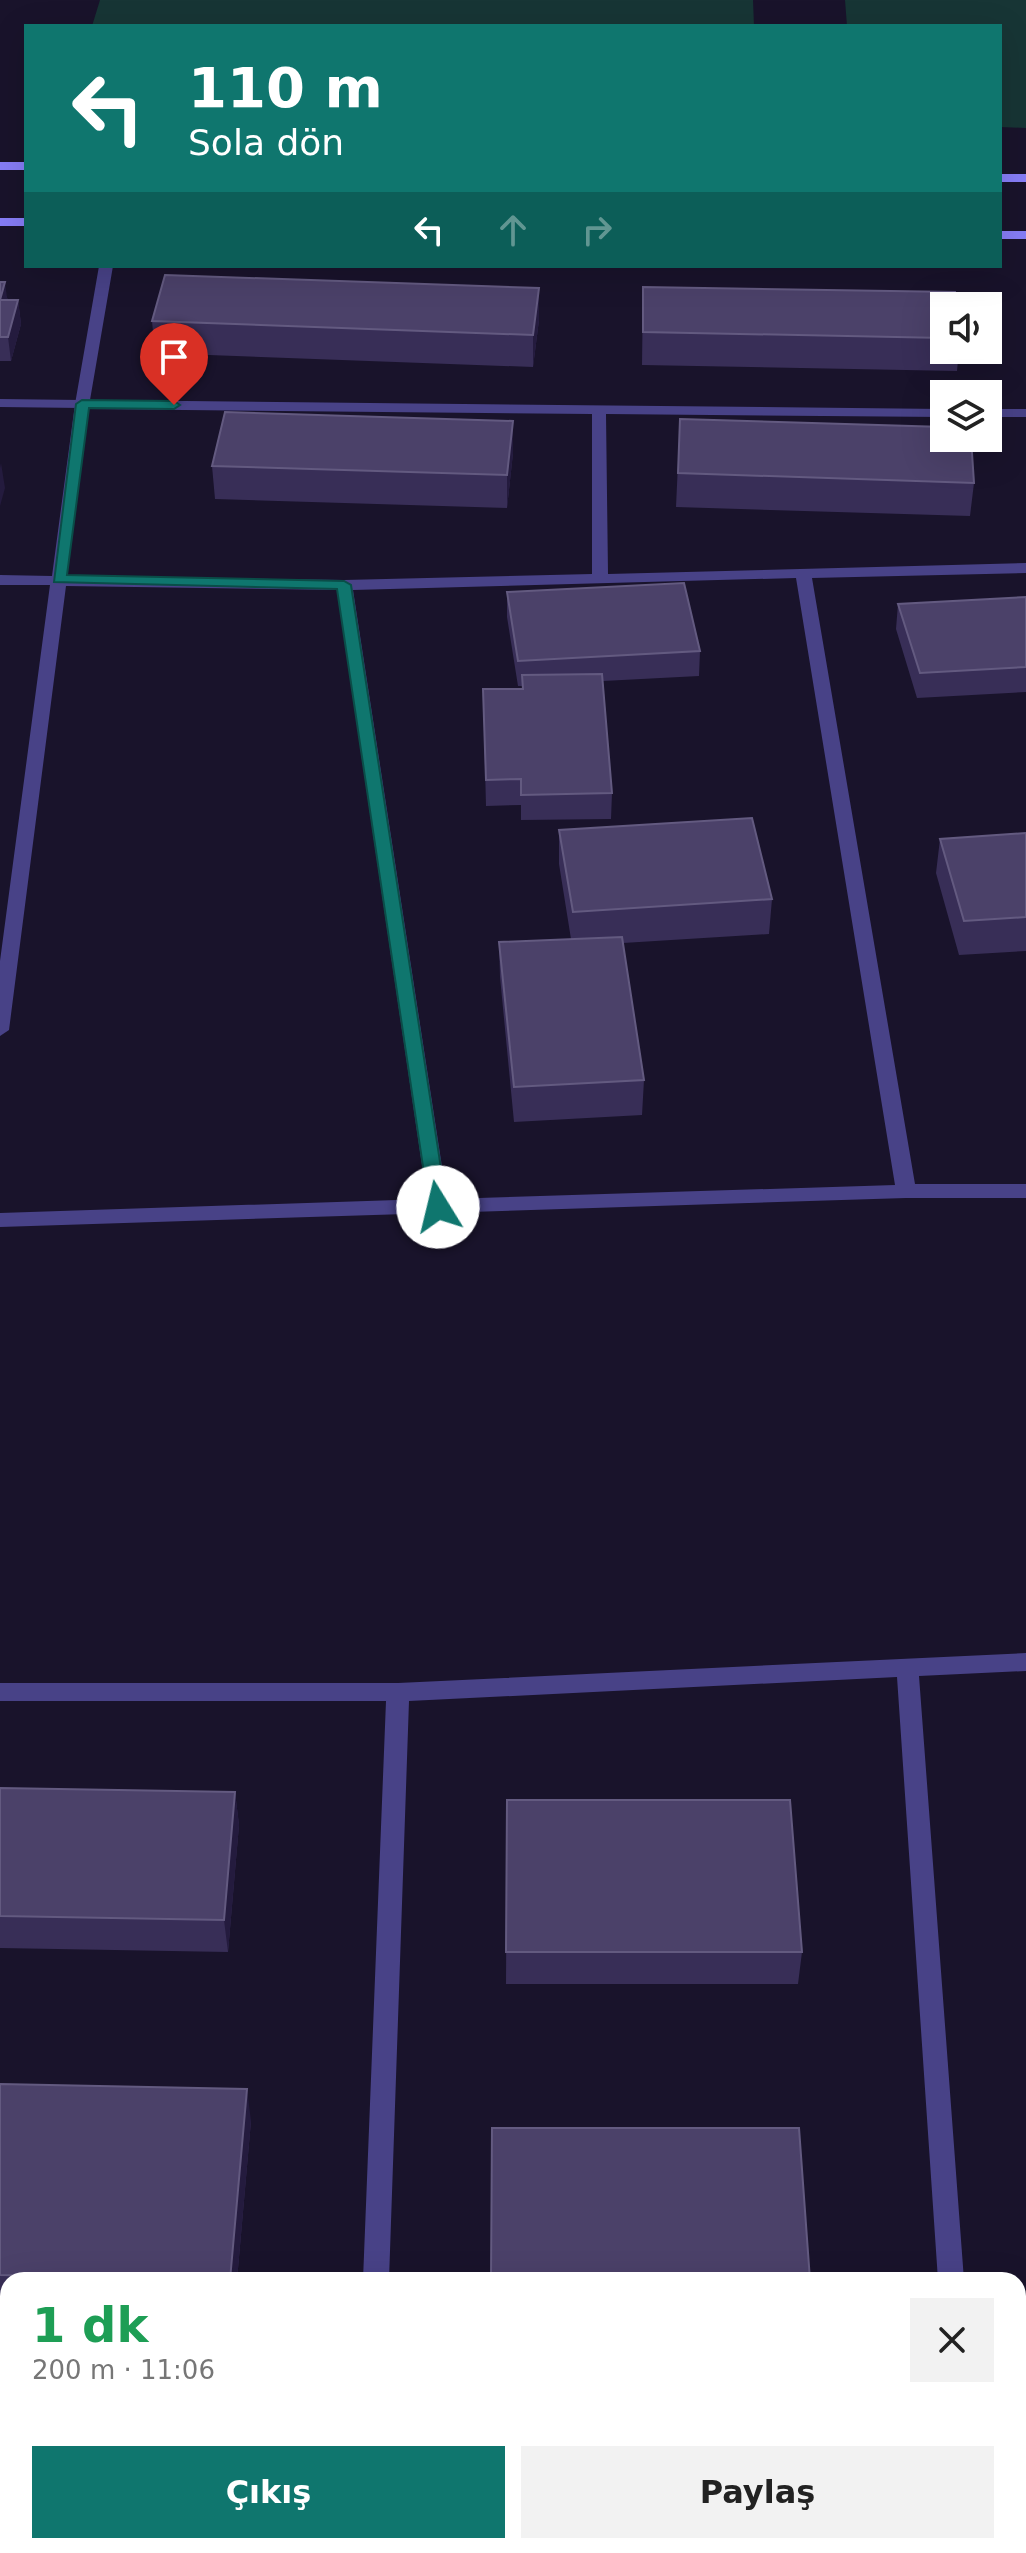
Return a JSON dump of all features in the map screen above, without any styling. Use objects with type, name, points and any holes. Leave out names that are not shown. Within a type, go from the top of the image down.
[{"type":"main road","points":[[0,166],[24,166]]},
{"type":"main road","points":[[1002,178],[1026,178]]},
{"type":"main road","points":[[0,222],[24,222]]},
{"type":"main road","points":[[1002,235],[1026,235]]},
{"type":"street","points":[[0,1030],[82,404],[106,268]]},
{"type":"street","points":[[0,403],[930,413]]},
{"type":"street","points":[[599,411],[600,580]]},
{"type":"street","points":[[1002,413],[1026,413]]},
{"type":"street","points":[[0,580],[344,585],[1026,568]]},
{"type":"street","points":[[803,573],[906,1191]]},
{"type":"street","points":[[344,585],[438,1207]]},
{"type":"street","points":[[0,1220],[906,1191],[1026,1191]]},
{"type":"street","points":[[0,1692],[398,1692],[1026,1662]]},
{"type":"street","points":[[907,1667],[950,2272]]},
{"type":"street","points":[[376,2272],[398,1692]]},
{"type":"green space","points":[[100,0],[753,0],[754,24],[93,24]]},
{"type":"green space","points":[[845,0],[1026,0],[1026,128],[1002,127],[1002,24],[847,24]]},
{"type":"building","points":[[165,275],[539,288],[533,335],[152,321]]},
{"type":"building","points":[[0,282],[5,282],[0,300]]},
{"type":"building","points":[[643,287],[955,292],[930,292],[930,338],[643,332]]},
{"type":"building","points":[[0,300],[18,300],[8,337],[0,337]]},
{"type":"building","points":[[225,412],[513,421],[507,475],[212,466]]},
{"type":"building","points":[[680,419],[930,427],[930,452],[972,452],[974,483],[678,473]]},
{"type":"building","points":[[684,583],[700,651],[518,661],[507,592]]},
{"type":"building","points":[[1026,597],[1026,667],[920,673],[898,604]]},
{"type":"building","points":[[602,674],[612,793],[521,795],[521,779],[486,780],[483,689],[523,689],[522,675]]},
{"type":"building","points":[[752,818],[772,899],[573,912],[559,830]]},
{"type":"building","points":[[1026,833],[1026,917],[964,921],[940,839]]},
{"type":"building","points":[[622,937],[644,1080],[514,1087],[499,942]]},
{"type":"building","points":[[0,1788],[235,1792],[224,1920],[0,1916]]},
{"type":"building","points":[[507,1800],[790,1800],[802,1952],[506,1952]]},
{"type":"building","points":[[0,2084],[247,2089],[231,2272],[0,2272]]},
{"type":"building","points":[[492,2128],[799,2128],[809,2272],[491,2272]]},
{"type":"route","points":[[174,405],[82,404],[59,579],[344,585],[438,1207]]}]
